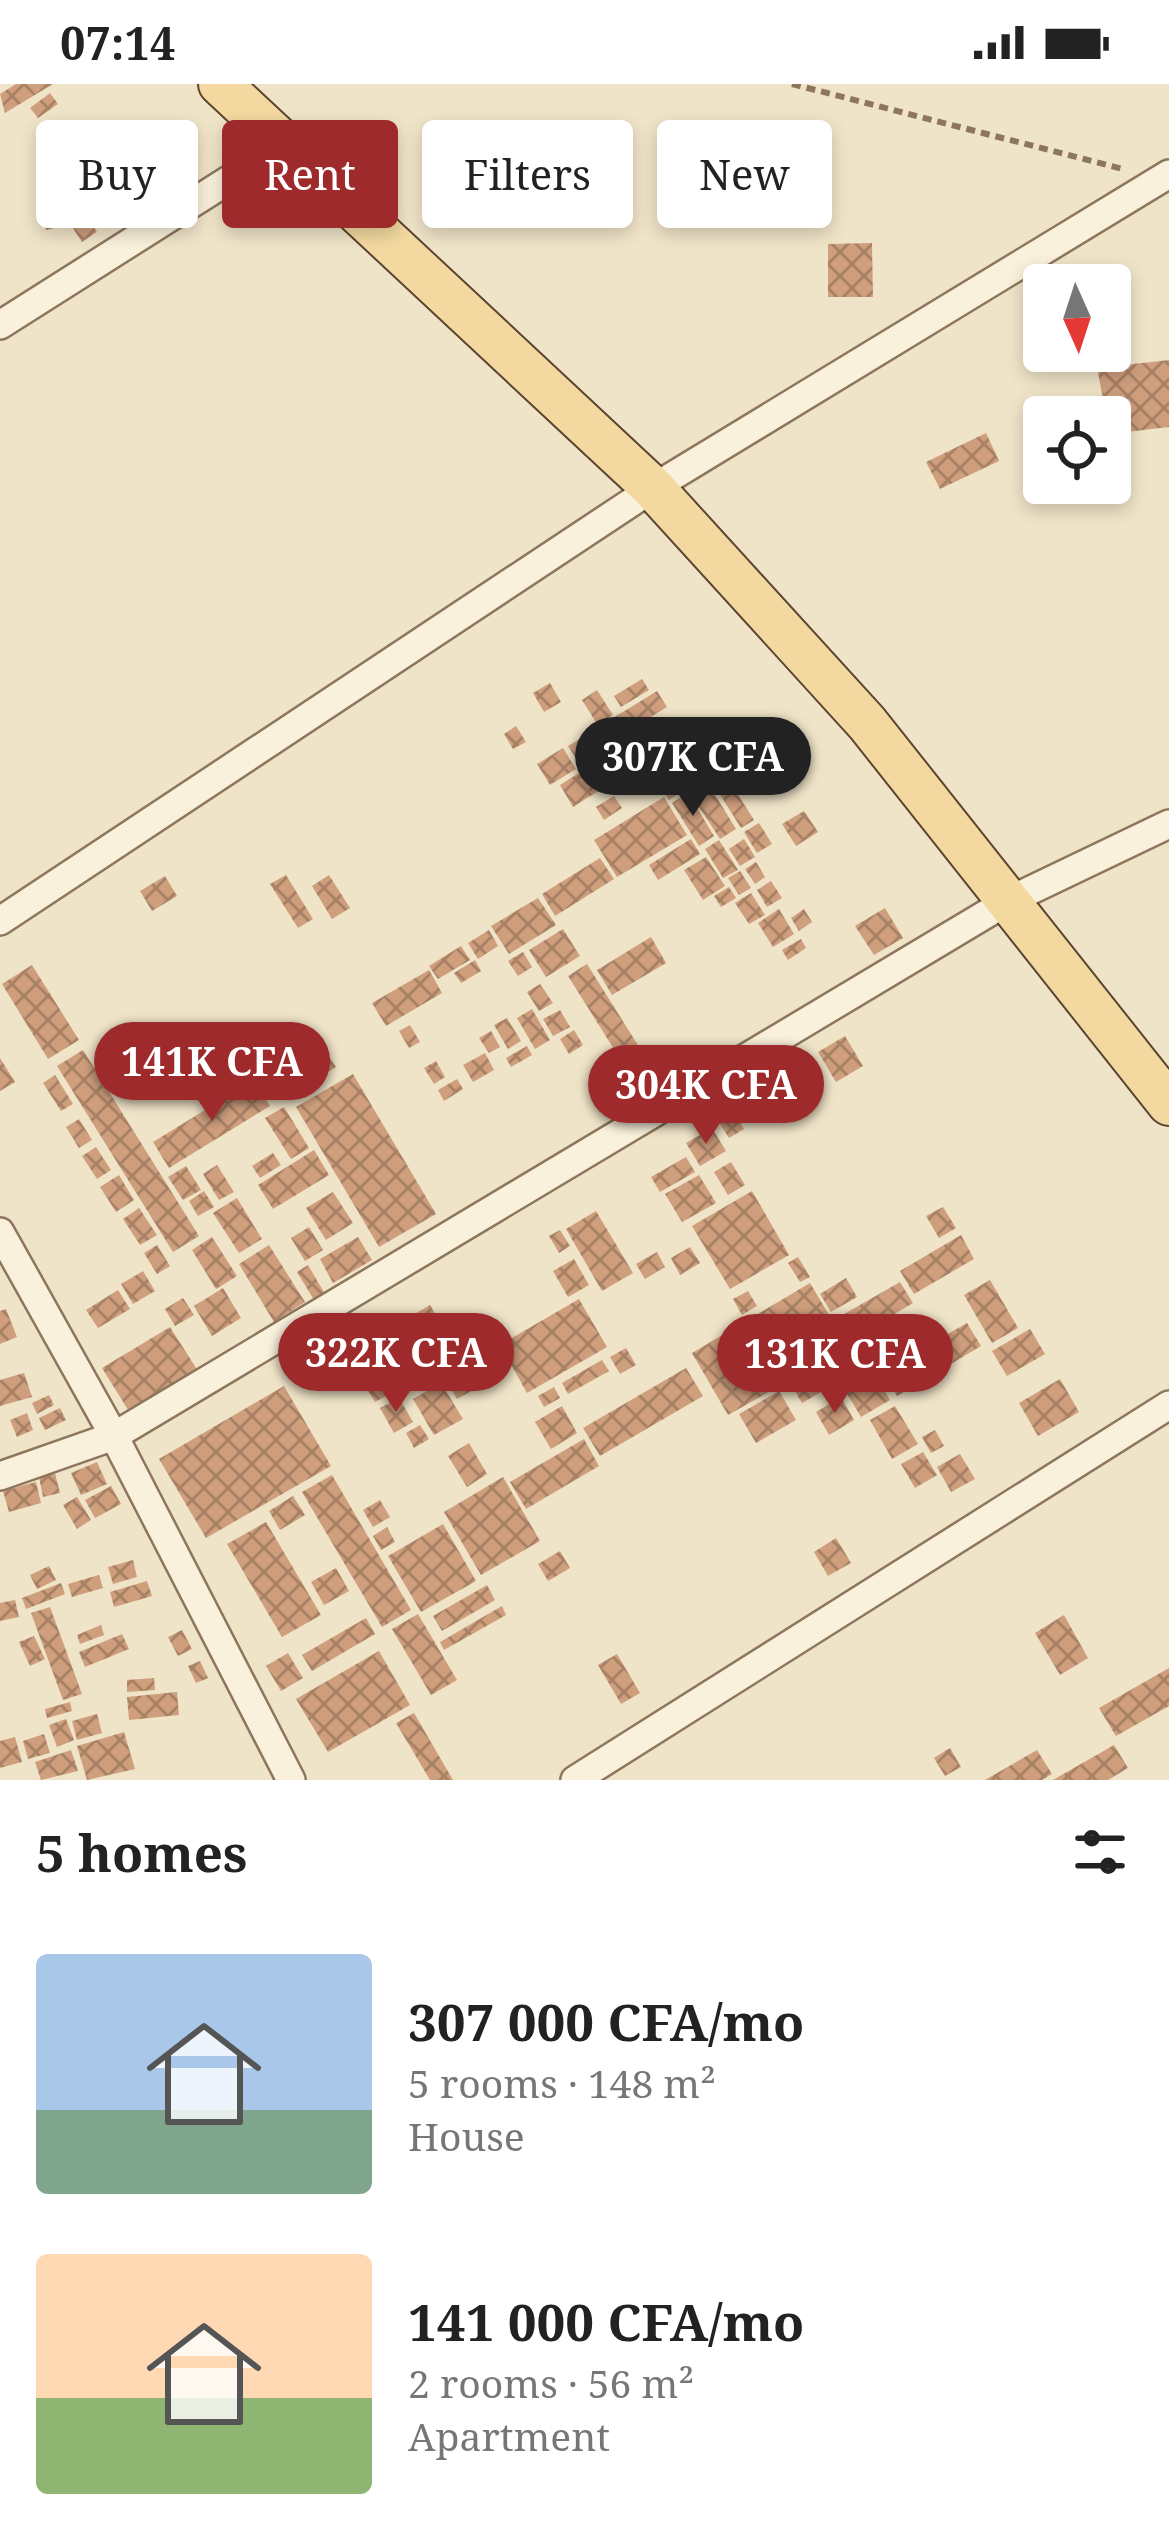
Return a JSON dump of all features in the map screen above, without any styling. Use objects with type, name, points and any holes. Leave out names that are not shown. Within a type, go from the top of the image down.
[{"type":"main road","points":[[220,84],[257,120]]},
{"type":"main road","points":[[372,228],[653,488],[867,723],[1169,1104]]},
{"type":"street","points":[[0,921],[653,488],[1165,176]]},
{"type":"street","points":[[0,325],[222,185]]},
{"type":"street","points":[[0,1476],[113,1436],[1008,901],[1169,824]]},
{"type":"street","points":[[0,1232],[113,1436],[291,1780]]},
{"type":"street","points":[[575,1780],[1169,1405]]},
{"type":"path","points":[[792,84],[1165,176]]},
{"type":"building","points":[[16,84],[53,84],[5,113],[0,94]]},
{"type":"building","points":[[50,93],[58,104],[38,118],[30,108]]},
{"type":"building","points":[[73,228],[94,228],[97,232],[82,242]]},
{"type":"building","points":[[872,243],[873,297],[828,297],[828,244]]},
{"type":"building","points":[[1169,360],[1169,427],[1131,432],[1131,396],[1103,396],[1098,372],[1131,372],[1131,364]]},
{"type":"building","points":[[986,433],[999,461],[940,489],[926,462]]},
{"type":"building","points":[[642,679],[649,690],[621,707],[614,696]]},
{"type":"building","points":[[550,683],[561,702],[544,712],[533,693]]},
{"type":"building","points":[[597,690],[613,715],[597,724],[582,700]]},
{"type":"building","points":[[657,691],[667,707],[615,739],[605,723]]},
{"type":"building","points":[[516,726],[526,742],[513,749],[504,734]]},
{"type":"building","points":[[654,726],[681,768],[654,785],[627,742]]},
{"type":"building","points":[[598,728],[608,745],[579,763],[568,746]]},
{"type":"building","points":[[563,748],[576,769],[550,785],[537,764]]},
{"type":"building","points":[[601,755],[627,786],[611,795],[589,762]]},
{"type":"building","points":[[630,755],[647,783],[637,790],[619,761]]},
{"type":"building","points":[[587,768],[600,790],[573,807],[560,785]]},
{"type":"building","points":[[677,774],[685,789],[669,800],[659,785]]},
{"type":"building","points":[[730,782],[754,820],[741,828],[717,790]]},
{"type":"building","points":[[709,785],[736,829],[720,839],[692,796]]},
{"type":"building","points":[[688,793],[714,836],[699,846],[672,803]]},
{"type":"building","points":[[614,796],[622,808],[604,820],[596,807]]},
{"type":"building","points":[[664,797],[687,835],[617,877],[594,840]]},
{"type":"building","points":[[804,811],[818,832],[796,846],[782,824]]},
{"type":"building","points":[[759,823],[772,844],[757,853],[744,832]]},
{"type":"building","points":[[691,839],[700,854],[658,880],[649,865]]},
{"type":"building","points":[[744,839],[755,857],[740,866],[729,849]]},
{"type":"building","points":[[719,840],[738,870],[723,878],[705,849]]},
{"type":"building","points":[[706,857],[725,886],[703,900],[684,870]]},
{"type":"building","points":[[600,858],[614,879],[555,916],[542,894]]},
{"type":"building","points":[[756,862],[765,877],[755,884],[745,869]]},
{"type":"building","points":[[740,871],[751,888],[739,895],[728,878]]},
{"type":"building","points":[[286,875],[313,919],[298,928],[270,884]]},
{"type":"building","points":[[329,875],[350,908],[332,919],[312,886]]},
{"type":"building","points":[[165,876],[177,896],[152,911],[140,891]]},
{"type":"building","points":[[771,881],[782,898],[767,907],[757,890]]},
{"type":"building","points":[[729,887],[736,898],[721,907],[714,896]]},
{"type":"building","points":[[751,893],[765,915],[749,924],[735,903]]},
{"type":"building","points":[[538,898],[556,925],[509,954],[491,926]]},
{"type":"building","points":[[885,908],[903,938],[874,955],[855,926]]},
{"type":"building","points":[[779,909],[794,934],[773,947],[758,923]]},
{"type":"building","points":[[804,909],[812,922],[799,931],[791,918]]},
{"type":"building","points":[[563,929],[580,956],[546,977],[529,950]]},
{"type":"building","points":[[489,930],[498,946],[478,959],[468,943]]},
{"type":"building","points":[[651,937],[666,963],[612,995],[597,970]]},
{"type":"building","points":[[801,939],[806,948],[788,960],[782,950]]},
{"type":"building","points":[[461,946],[470,960],[438,979],[429,966]]},
{"type":"building","points":[[523,952],[532,967],[518,976],[508,961]]},
{"type":"building","points":[[475,960],[481,971],[461,983],[454,973]]},
{"type":"building","points":[[587,964],[653,1069],[634,1081],[568,976]]},
{"type":"building","points":[[32,965],[79,1040],[48,1059],[2,984]]},
{"type":"building","points":[[429,970],[442,993],[386,1026],[372,1003]]},
{"type":"building","points":[[540,984],[553,1003],[539,1011],[527,992]]},
{"type":"building","points":[[532,1009],[550,1040],[535,1049],[517,1018]]},
{"type":"building","points":[[560,1010],[570,1027],[553,1036],[543,1019]]},
{"type":"building","points":[[507,1018],[521,1041],[508,1049],[494,1025]]},
{"type":"building","points":[[410,1025],[420,1042],[409,1048],[399,1031]]},
{"type":"building","points":[[574,1030],[583,1045],[569,1054],[560,1039]]},
{"type":"building","points":[[491,1031],[500,1047],[489,1053],[479,1038]]},
{"type":"building","points":[[845,1036],[863,1066],[836,1082],[818,1052]]},
{"type":"building","points":[[318,1039],[336,1067],[282,1100],[264,1072]]},
{"type":"building","points":[[527,1046],[532,1055],[511,1067],[506,1058]]},
{"type":"building","points":[[83,1050],[199,1236],[173,1252],[57,1066]]},
{"type":"building","points":[[485,1053],[494,1070],[473,1082],[463,1065]]},
{"type":"building","points":[[0,1058],[15,1082],[0,1091]]},
{"type":"building","points":[[436,1061],[445,1077],[434,1084],[424,1068]]},
{"type":"building","points":[[353,1074],[436,1214],[379,1247],[296,1107]]},
{"type":"building","points":[[55,1075],[73,1104],[61,1111],[43,1083]]},
{"type":"building","points":[[457,1079],[463,1089],[444,1101],[438,1090]]},
{"type":"building","points":[[254,1080],[270,1106],[169,1168],[153,1142]]},
{"type":"building","points":[[284,1107],[309,1148],[291,1159],[265,1118]]},
{"type":"building","points":[[735,1113],[744,1129],[729,1138],[719,1122]]},
{"type":"building","points":[[79,1119],[92,1140],[79,1148],[66,1127]]},
{"type":"building","points":[[712,1128],[726,1151],[700,1166],[686,1143]]},
{"type":"building","points":[[96,1147],[111,1170],[97,1179],[82,1156]]},
{"type":"building","points":[[314,1150],[329,1175],[273,1209],[258,1185]]},
{"type":"building","points":[[273,1153],[281,1165],[260,1178],[252,1166]]},
{"type":"building","points":[[686,1157],[695,1172],[660,1192],[651,1177]]},
{"type":"building","points":[[731,1162],[745,1185],[728,1195],[714,1172]]},
{"type":"building","points":[[217,1165],[234,1192],[219,1200],[203,1174]]},
{"type":"building","points":[[186,1166],[201,1190],[183,1200],[168,1177]]},
{"type":"building","points":[[119,1175],[134,1200],[116,1212],[100,1187]]},
{"type":"building","points":[[699,1175],[716,1203],[682,1222],[665,1194]]},
{"type":"building","points":[[204,1191],[214,1207],[198,1216],[189,1201]]},
{"type":"building","points":[[752,1191],[789,1255],[730,1289],[692,1226]]},
{"type":"building","points":[[333,1192],[353,1223],[326,1240],[306,1208]]},
{"type":"building","points":[[237,1198],[262,1239],[239,1253],[213,1213]]},
{"type":"building","points":[[943,1207],[956,1228],[939,1238],[926,1216]]},
{"type":"building","points":[[139,1208],[157,1235],[140,1245],[123,1219]]},
{"type":"building","points":[[596,1211],[633,1273],[602,1291],[566,1229]]},
{"type":"building","points":[[309,1227],[323,1250],[305,1261],[291,1238]]},
{"type":"building","points":[[560,1230],[570,1246],[559,1253],[549,1236]]},
{"type":"building","points":[[961,1235],[974,1259],[914,1294],[900,1271]]},
{"type":"building","points":[[212,1237],[237,1276],[216,1289],[192,1250]]},
{"type":"building","points":[[358,1237],[372,1260],[333,1283],[320,1259]]},
{"type":"building","points":[[157,1245],[170,1266],[157,1274],[144,1253]]},
{"type":"building","points":[[269,1245],[305,1302],[274,1322],[239,1264]]},
{"type":"building","points":[[690,1247],[700,1263],[680,1275],[671,1258]]},
{"type":"building","points":[[657,1252],[665,1267],[645,1279],[636,1264]]},
{"type":"building","points":[[798,1257],[810,1277],[800,1282],[788,1263]]},
{"type":"building","points":[[574,1259],[589,1285],[568,1297],[553,1271]]},
{"type":"building","points":[[308,1265],[325,1294],[314,1300],[297,1272]]},
{"type":"building","points":[[143,1271],[155,1291],[133,1304],[121,1284]]},
{"type":"building","points":[[846,1278],[857,1297],[831,1312],[820,1294]]},
{"type":"building","points":[[990,1280],[1018,1328],[992,1343],[964,1295]]},
{"type":"building","points":[[900,1282],[913,1303],[852,1339],[839,1317]]},
{"type":"building","points":[[810,1283],[846,1343],[786,1378],[751,1318]]},
{"type":"building","points":[[223,1288],[241,1318],[212,1336],[194,1306]]},
{"type":"building","points":[[118,1290],[130,1309],[98,1328],[86,1310]]},
{"type":"building","points":[[748,1291],[757,1306],[742,1315],[733,1299]]},
{"type":"building","points":[[183,1298],[194,1315],[175,1326],[165,1309]]},
{"type":"building","points":[[579,1299],[607,1347],[527,1393],[500,1345]]},
{"type":"building","points":[[430,1305],[441,1324],[407,1344],[396,1325]]},
{"type":"building","points":[[6,1309],[17,1337],[0,1344],[0,1311]]},
{"type":"building","points":[[746,1321],[783,1384],[728,1415],[692,1353]]},
{"type":"building","points":[[967,1323],[981,1346],[897,1396],[883,1371]]},
{"type":"building","points":[[896,1326],[908,1346],[876,1364],[864,1344]]},
{"type":"building","points":[[170,1327],[198,1371],[130,1413],[102,1368]]},
{"type":"building","points":[[447,1327],[482,1385],[457,1399],[423,1341]]},
{"type":"building","points":[[1030,1329],[1045,1354],[1007,1376],[992,1351]]},
{"type":"building","points":[[418,1342],[437,1374],[410,1391],[390,1358]]},
{"type":"building","points":[[626,1348],[636,1365],[620,1374],[610,1357]]},
{"type":"building","points":[[379,1353],[400,1388],[375,1402],[354,1368]]},
{"type":"building","points":[[865,1357],[890,1400],[861,1417],[835,1374]]},
{"type":"building","points":[[602,1360],[609,1371],[568,1394],[562,1383]]},
{"type":"building","points":[[686,1368],[703,1396],[600,1456],[583,1428]]},
{"type":"building","points":[[24,1373],[32,1397],[0,1406],[0,1380]]},
{"type":"building","points":[[810,1373],[821,1392],[802,1403],[791,1384]]},
{"type":"building","points":[[1060,1379],[1079,1412],[1038,1436],[1019,1403]]},
{"type":"building","points":[[441,1383],[463,1419],[434,1435],[413,1399]]},
{"type":"building","points":[[284,1386],[331,1466],[206,1538],[159,1459]]},
{"type":"building","points":[[554,1387],[560,1398],[544,1407],[538,1396]]},
{"type":"building","points":[[779,1391],[796,1420],[756,1443],[739,1414]]},
{"type":"building","points":[[49,1395],[54,1405],[37,1414],[32,1403]]},
{"type":"building","points":[[841,1397],[854,1420],[829,1435],[816,1412]]},
{"type":"building","points":[[399,1398],[413,1422],[394,1433],[380,1408]]},
{"type":"building","points":[[562,1406],[577,1433],[551,1449],[535,1422]]},
{"type":"building","points":[[895,1406],[918,1444],[892,1459],[870,1420]]},
{"type":"building","points":[[60,1408],[66,1420],[45,1430],[39,1418]]},
{"type":"building","points":[[27,1413],[33,1430],[17,1437],[10,1420]]},
{"type":"building","points":[[420,1425],[429,1439],[414,1448],[406,1433]]},
{"type":"building","points":[[935,1430],[944,1446],[931,1453],[922,1437]]},
{"type":"building","points":[[584,1439],[599,1466],[526,1509],[510,1482]]},
{"type":"building","points":[[469,1443],[487,1474],[467,1487],[448,1456]]},
{"type":"building","points":[[923,1452],[937,1475],[915,1488],[901,1464]]},
{"type":"building","points":[[960,1454],[975,1479],[951,1492],[937,1467]]},
{"type":"building","points":[[97,1462],[107,1484],[81,1495],[71,1473]]},
{"type":"building","points":[[55,1473],[60,1493],[43,1497],[39,1477]]},
{"type":"building","points":[[332,1475],[411,1610],[382,1627],[302,1492]]},
{"type":"building","points":[[503,1477],[540,1541],[481,1575],[444,1512]]},
{"type":"building","points":[[36,1482],[41,1503],[9,1512],[3,1491]]},
{"type":"building","points":[[111,1486],[121,1504],[95,1518],[85,1500]]},
{"type":"building","points":[[293,1496],[305,1515],[280,1530],[269,1511]]},
{"type":"building","points":[[77,1497],[91,1520],[77,1529],[63,1505]]},
{"type":"building","points":[[380,1500],[390,1517],[373,1527],[363,1510]]},
{"type":"building","points":[[266,1522],[321,1615],[282,1637],[227,1544]]},
{"type":"building","points":[[443,1524],[476,1581],[421,1612],[388,1556]]},
{"type":"building","points":[[387,1527],[395,1542],[381,1550],[373,1536]]},
{"type":"building","points":[[836,1538],[851,1563],[828,1576],[814,1552]]},
{"type":"building","points":[[560,1551],[570,1568],[548,1581],[538,1564]]},
{"type":"building","points":[[133,1560],[137,1577],[113,1584],[108,1567]]},
{"type":"building","points":[[49,1566],[56,1580],[37,1589],[30,1575]]},
{"type":"building","points":[[336,1568],[349,1591],[324,1605],[311,1582]]},
{"type":"building","points":[[99,1575],[103,1588],[72,1597],[68,1584]]},
{"type":"building","points":[[147,1581],[152,1596],[114,1607],[110,1592]]},
{"type":"building","points":[[61,1583],[65,1594],[26,1609],[22,1598]]},
{"type":"building","points":[[487,1585],[495,1600],[442,1631],[433,1616]]},
{"type":"building","points":[[15,1600],[19,1617],[0,1621],[0,1603]]},
{"type":"building","points":[[502,1606],[506,1615],[444,1650],[440,1642]]},
{"type":"building","points":[[50,1607],[82,1694],[63,1700],[31,1613]]},
{"type":"building","points":[[418,1614],[457,1680],[431,1695],[392,1629]]},
{"type":"building","points":[[1064,1615],[1088,1658],[1060,1675],[1035,1633]]},
{"type":"building","points":[[366,1618],[375,1634],[312,1671],[302,1655]]},
{"type":"building","points":[[101,1625],[104,1635],[80,1644],[77,1635]]},
{"type":"building","points":[[182,1630],[192,1649],[178,1656],[168,1637]]},
{"type":"building","points":[[122,1634],[129,1649],[85,1667],[79,1652]]},
{"type":"building","points":[[34,1636],[45,1659],[30,1666],[19,1642]]},
{"type":"building","points":[[379,1651],[410,1705],[328,1752],[296,1699]]},
{"type":"building","points":[[288,1653],[303,1678],[281,1691],[266,1666]]},
{"type":"building","points":[[617,1654],[640,1693],[621,1704],[598,1665]]},
{"type":"building","points":[[200,1661],[208,1678],[196,1683],[188,1666]]},
{"type":"building","points":[[1169,1668],[1169,1706],[1116,1736],[1099,1708]]},
{"type":"building","points":[[154,1678],[155,1690],[127,1692],[127,1680]]},
{"type":"building","points":[[177,1692],[179,1715],[129,1720],[127,1697]]},
{"type":"building","points":[[70,1702],[72,1711],[47,1718],[45,1709]]},
{"type":"building","points":[[414,1713],[453,1780],[430,1780],[396,1723]]},
{"type":"building","points":[[97,1714],[102,1733],[77,1740],[72,1721]]},
{"type":"building","points":[[66,1719],[74,1740],[57,1747],[49,1725]]},
{"type":"building","points":[[124,1732],[135,1769],[87,1780],[77,1746]]},
{"type":"building","points":[[44,1734],[50,1753],[28,1759],[23,1741]]},
{"type":"building","points":[[15,1737],[22,1762],[0,1768],[0,1741]]},
{"type":"building","points":[[1114,1745],[1128,1768],[1108,1780],[1053,1780]]},
{"type":"building","points":[[950,1748],[961,1767],[945,1776],[934,1758]]},
{"type":"building","points":[[71,1750],[78,1771],[41,1780],[35,1762]]},
{"type":"building","points":[[1037,1750],[1052,1774],[1042,1780],[985,1780]]}]
